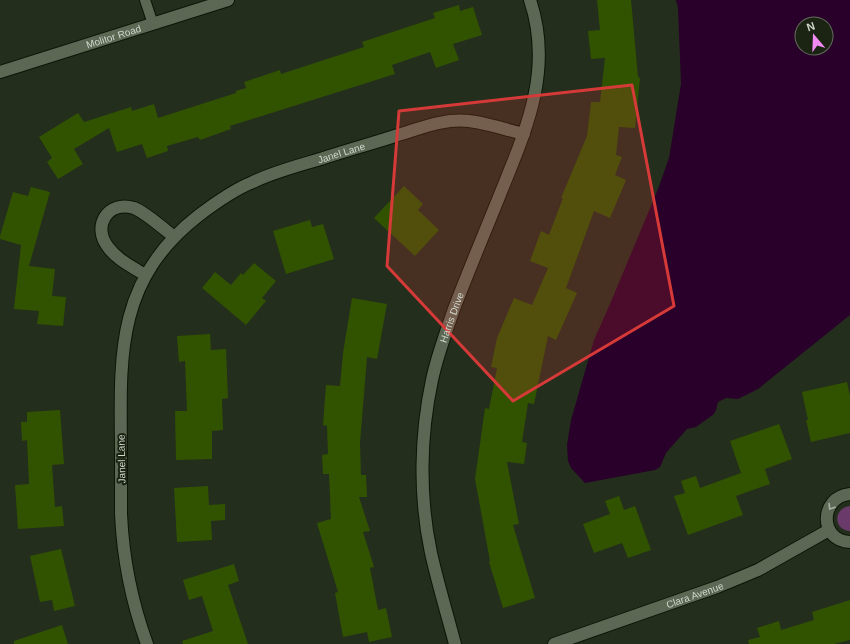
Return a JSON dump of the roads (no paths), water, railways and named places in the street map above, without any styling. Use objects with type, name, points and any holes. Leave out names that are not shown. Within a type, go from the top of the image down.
[{"type":"street","name":"Molitor Road","points":[[0,72],[228,0]]},
{"type":"street","name":"Harris Drive","points":[[455,644],[431,553],[428,533],[423,493],[422,462],[426,415],[432,380],[442,342],[524,134],[535,96],[539,75],[540,52],[537,26],[530,0]]},
{"type":"street","name":"Janel Lane","points":[[147,644],[130,584],[123,541],[121,515],[120,379],[126,329],[134,298],[145,275],[156,258],[174,237],[189,223],[216,202],[251,182],[273,174],[448,121],[469,121],[524,134]]},
{"type":"street","points":[[145,275],[117,257],[108,249],[102,238],[101,228],[103,219],[108,213],[116,208],[135,208],[174,237]]},
{"type":"street","points":[[850,494],[842,495],[832,503],[827,513],[829,530],[835,537],[844,542],[850,542]]},
{"type":"street","name":"Clara Avenue","points":[[554,644],[717,587],[751,573],[796,550],[829,530]]},
{"type":"lane","points":[[145,0],[153,24]]}]
